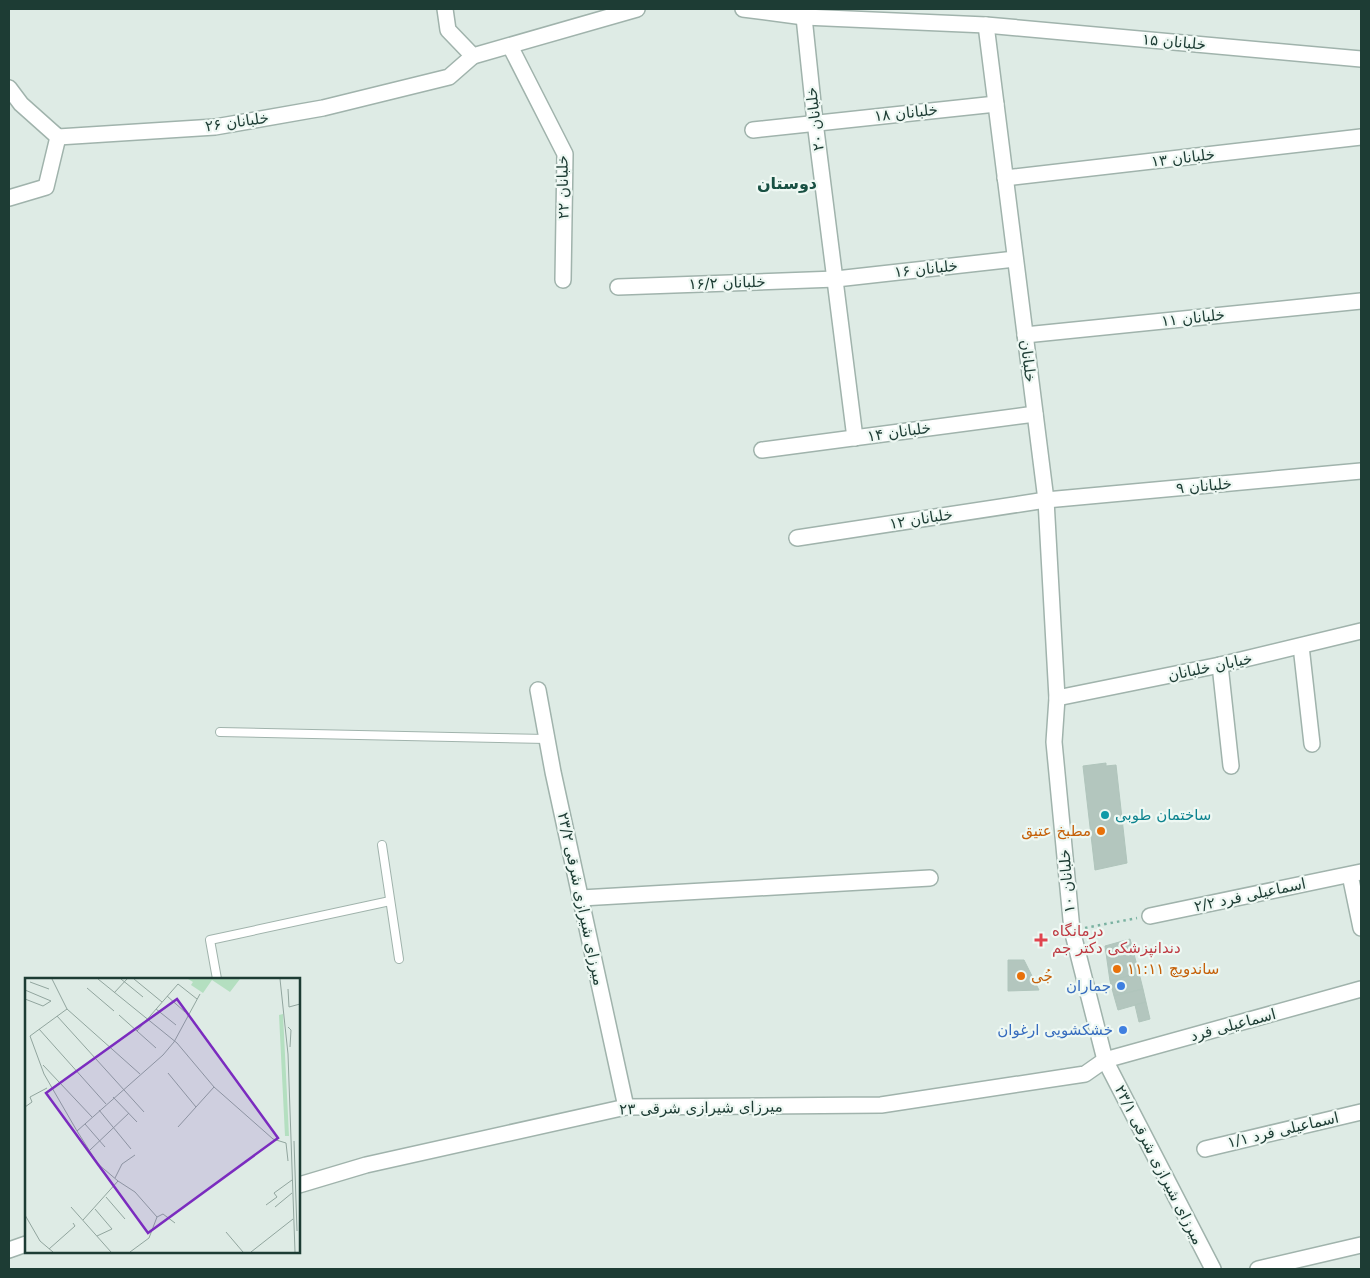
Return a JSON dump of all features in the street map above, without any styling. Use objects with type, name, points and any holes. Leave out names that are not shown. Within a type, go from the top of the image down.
[{"type":"street","points":[[445,9],[448,30],[473,56],[637,9]]},
{"type":"street","name":"۱۵ خلبانان","points":[[743,9],[804,17],[986,25],[1361,59]]},
{"type":"street","name":"۲۰ خلبانان","points":[[804,17],[855,438]]},
{"type":"street","name":"خلبانان","points":[[986,25],[1046,500],[1057,698]]},
{"type":"street","name":"۲۲ خلبانان","points":[[510,46],[565,154],[563,280]]},
{"type":"street","name":"۲۶ خلبانان","points":[[58,137],[215,127],[323,108],[449,77],[473,56]]},
{"type":"street","points":[[9,88],[21,104],[58,137],[46,187],[9,198]]},
{"type":"street","name":"۱۸ خلبانان","points":[[753,130],[996,104]]},
{"type":"street","name":"۱۳ خلبانان","points":[[1005,178],[1361,137]]},
{"type":"street","name":"۱۶ خلبانان","points":[[836,279],[1015,259]]},
{"type":"street","name":"۱۶/۲ خلبانان","points":[[618,287],[836,279]]},
{"type":"street","name":"۱۱ خلبانان","points":[[1025,335],[1361,301]]},
{"type":"street","name":"۱۴ خلبانان","points":[[762,450],[1035,414]]},
{"type":"street","name":"۹ خلبانان","points":[[1046,500],[1361,471]]},
{"type":"street","name":"۱۲ خلبانان","points":[[796,538],[1046,500]]},
{"type":"street","name":"خیابان خلبانان","points":[[1057,698],[1220,665],[1361,631]]},
{"type":"street","points":[[1300,646],[1312,744]]},
{"type":"street","points":[[1220,665],[1231,766]]},
{"type":"street","name":"۲۳/۲ میرزای شیرازی شرقی","points":[[538,690],[626,1107]]},
{"type":"street","name":"۱۰ خلبانان","points":[[1057,698],[1054,742],[1072,930],[1105,1060]]},
{"type":"street","points":[[1356,873],[1361,928]]},
{"type":"street","name":"۲/۲ اسماعیلی فرد","points":[[1150,916],[1356,873]]},
{"type":"street","points":[[581,898],[930,878]]},
{"type":"street","name":"اسماعیلی فرد","points":[[1105,1060],[1361,989]]},
{"type":"street","name":"۲۳ میرزای شیرازی شرقی","points":[[300,1185],[366,1165],[626,1107],[881,1105],[1085,1074],[1105,1060]]},
{"type":"street","name":"۲۳/۱ میرزای شیرازی شرقی","points":[[1105,1060],[1213,1269]]},
{"type":"street","name":"۱/۱ اسماعیلی فرد","points":[[1205,1149],[1361,1112]]},
{"type":"street","points":[[9,1250],[25,1244]]},
{"type":"street","points":[[1258,1269],[1361,1245]]},
{"type":"lane","points":[[220,732],[547,739]]},
{"type":"lane","points":[[382,845],[399,959]]},
{"type":"lane","points":[[216,978],[210,940],[390,901]]},
{"type":"path","points":[[1072,930],[1150,916]]},
{"type":"building","name":"ساختمان طوبی","points":[[1106,763],[1106,766],[1116,765],[1127,863],[1095,870],[1083,766]]},
{"type":"building","points":[[1130,939],[1139,973],[1110,981],[1105,946]]},
{"type":"building","points":[[1008,960],[1024,960],[1039,990],[1008,991]]},
{"type":"building","points":[[1139,973],[1143,989],[1114,996],[1110,981]]},
{"type":"building","points":[[1143,989],[1146,1002],[1118,1010],[1114,996]]},
{"type":"building","points":[[1146,1002],[1150,1019],[1139,1022],[1135,1005]]},
{"type":"place","name":"ساختمان طوبی","points":[[1105,815]]},
{"type":"place","name":"مطبخ عتیق","points":[[1101,831]]},
{"type":"place","name":"درمانگاه دندانپزشکی دکتر جم","points":[[1041,940]]},
{"type":"place","name":"ساندویچ ۱۱:۱۱","points":[[1117,969]]},
{"type":"place","name":"جُی","points":[[1021,976]]},
{"type":"place","name":"جماران","points":[[1121,986]]},
{"type":"place","name":"خشکشویی ارغوان","points":[[1123,1030]]},
{"type":"district","name":"دوستان","points":[[787,183]]}]
